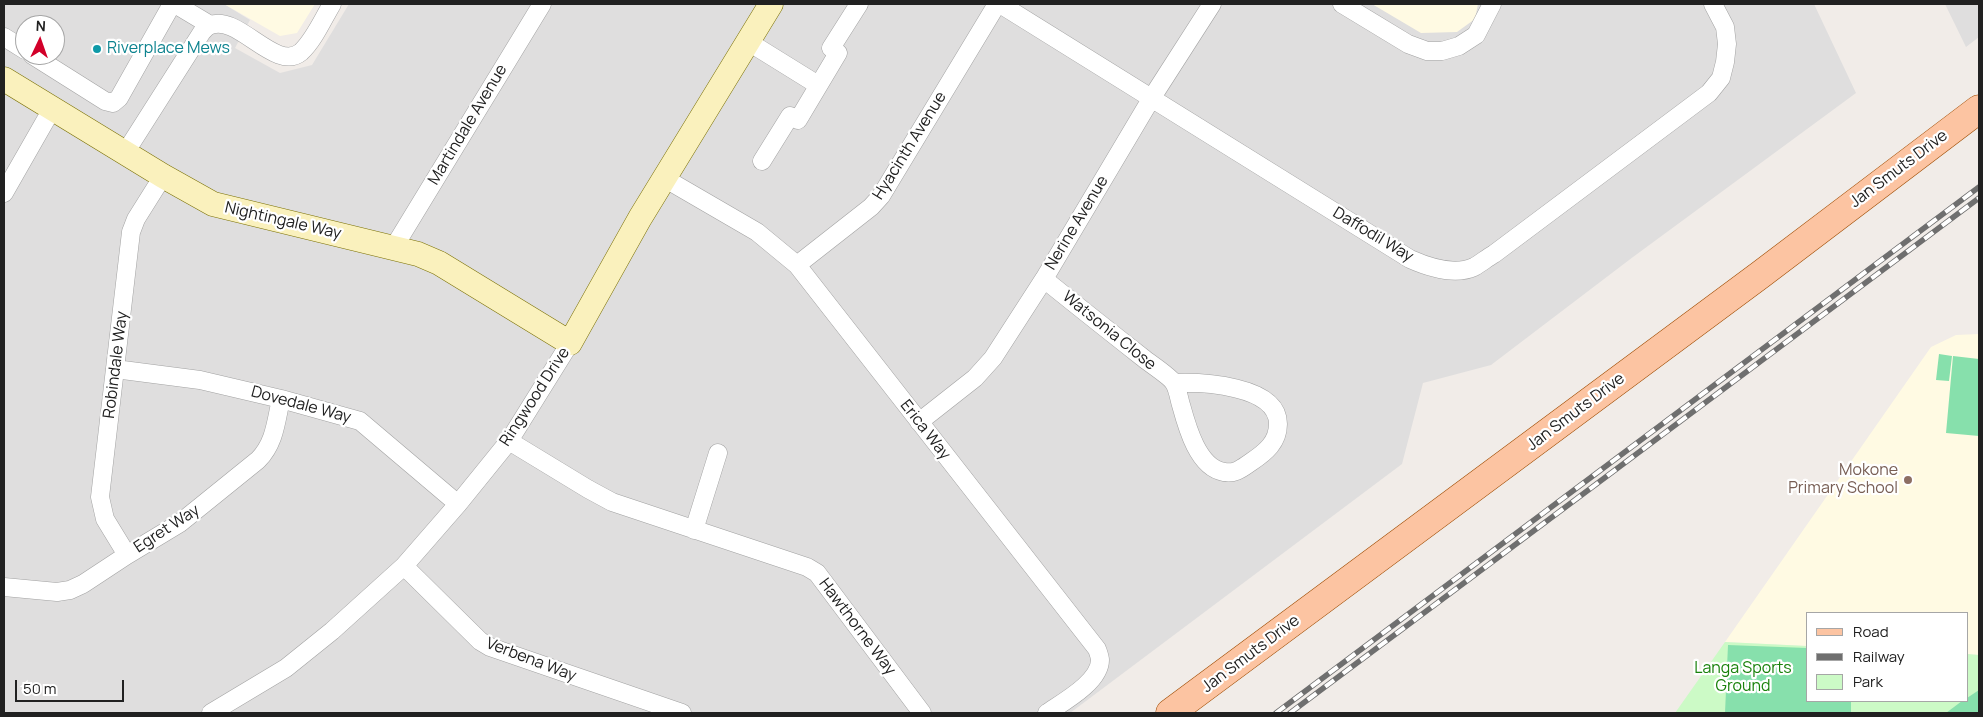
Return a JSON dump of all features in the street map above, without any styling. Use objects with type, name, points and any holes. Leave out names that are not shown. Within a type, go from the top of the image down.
[{"type":"main road","name":"Jan Smuts Drive","points":[[1170,713],[1760,275],[1979,109]]},
{"type":"street","points":[[48,65],[105,101],[113,103],[119,98],[174,4],[210,25]]},
{"type":"street","points":[[125,153],[202,32],[210,25],[221,23],[278,54],[289,57],[299,54],[307,45],[332,4]]},
{"type":"street","name":"Martindale Avenue","points":[[394,247],[542,4]]},
{"type":"street","name":"Ringwood Drive","points":[[210,713],[286,668],[332,631],[404,566],[509,441],[570,343],[664,178],[771,4]]},
{"type":"street","points":[[762,161],[790,116],[798,120],[838,52],[831,48],[859,4]]},
{"type":"street","name":"Daffodil Way","points":[[998,4],[1410,259],[1430,268],[1454,270],[1473,268],[1494,254],[1709,93],[1721,78],[1727,44],[1724,27],[1713,4]]},
{"type":"street","name":"Hyacinth Avenue","points":[[797,265],[881,196],[998,4]]},
{"type":"street","name":"Nerine Avenue","points":[[919,422],[985,369],[1044,278],[1151,99],[1212,4]]},
{"type":"street","points":[[1342,4],[1408,44],[1426,51],[1442,51],[1459,46],[1476,35],[1492,4]]},
{"type":"street","points":[[4,37],[15,44]]},
{"type":"street","points":[[747,42],[818,85]]},
{"type":"street","name":"Nightingale Way","points":[[4,78],[162,176],[213,204],[418,254],[439,263],[570,343]]},
{"type":"street","points":[[4,193],[52,109]]},
{"type":"street","name":"Robindale Way","points":[[127,554],[105,519],[100,497],[131,232],[136,219],[162,176]]},
{"type":"street","name":"Erica Way","points":[[664,178],[757,232],[797,265],[1097,649],[1100,660],[1098,670],[1090,681],[1047,713]]},
{"type":"street","name":"Watsonia Close","points":[[1044,278],[1174,383]]},
{"type":"street","name":"Dovedale Way","points":[[115,369],[200,380],[281,398],[360,421],[458,504]]},
{"type":"street","points":[[1199,382],[1221,384],[1266,401],[1274,409],[1278,420],[1278,433],[1275,440],[1264,453],[1235,472],[1218,471],[1208,464],[1199,451],[1181,407],[1174,383],[1199,382]]},
{"type":"street","name":"Egret Way","points":[[4,587],[42,592],[70,590],[83,584],[127,554],[180,523],[267,451],[272,439],[281,398]]},
{"type":"street","name":"Hawthorne Way","points":[[509,441],[600,497],[817,573],[922,713]]},
{"type":"street","points":[[694,530],[718,453]]},
{"type":"street","name":"Verbena Way","points":[[404,566],[480,641],[490,647],[682,713]]},
{"type":"shaded area","points":[[4,4],[224,4],[250,20],[235,48],[280,73],[312,65],[349,4],[1814,4],[1856,93],[1633,257],[1491,365],[1423,383],[1402,464],[1070,713],[4,713]]},
{"type":"shaded area","points":[[224,4],[315,4],[297,33],[280,36]]},
{"type":"shaded area","points":[[1372,4],[1478,4],[1475,19],[1457,32],[1421,33]]},
{"type":"shaded area","points":[[1945,4],[1979,4],[1979,37],[1966,47]]},
{"type":"shaded area","name":"Mokone Primary School","points":[[1979,334],[1979,655],[1968,654],[1968,612],[1806,612],[1806,646],[1725,642],[1931,347],[1956,335]]},
{"type":"green space","points":[[1939,354],[1952,356],[1949,381],[1936,380]]},
{"type":"green space","points":[[1953,356],[1979,359],[1979,436],[1946,433]]},
{"type":"green space","name":"Langa Sports Ground","points":[[1725,642],[1806,646],[1806,702],[1968,702],[1968,654],[1979,655],[1979,713],[1675,713]]},
{"type":"green space","points":[[1728,645],[1806,648],[1806,702],[1851,702],[1851,713],[1725,713]]},
{"type":"green space","points":[[1979,690],[1979,713],[1946,713],[1961,702],[1968,702],[1968,697]]},
{"type":"railway","points":[[1276,713],[1979,187]]},
{"type":"railway","points":[[1290,713],[1979,198]]},
{"type":"place","name":"Riverplace Mews","points":[[97,49]]},
{"type":"place","name":"Mokone Primary School","points":[[1908,480]]}]
